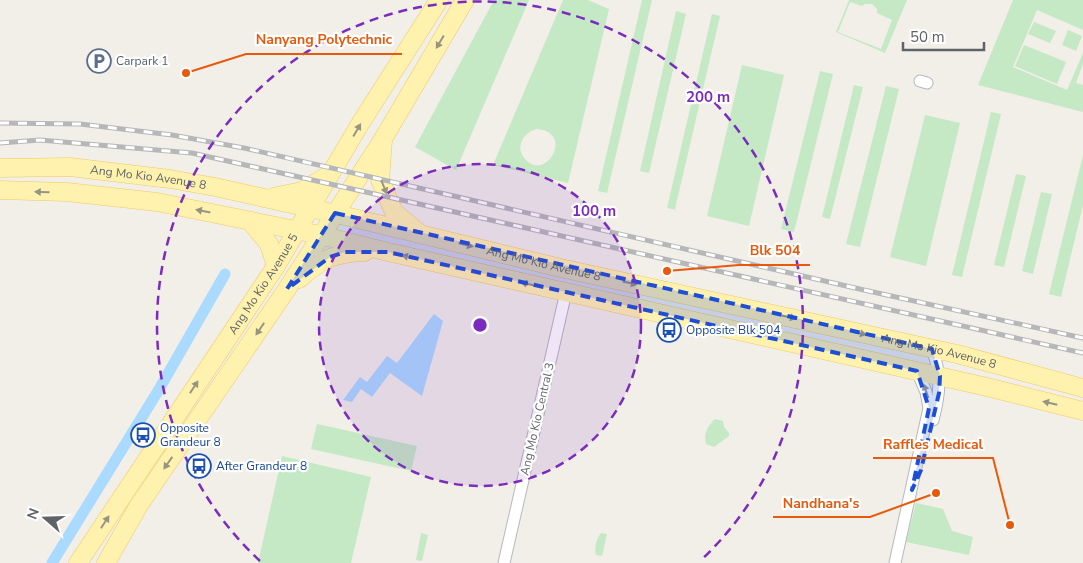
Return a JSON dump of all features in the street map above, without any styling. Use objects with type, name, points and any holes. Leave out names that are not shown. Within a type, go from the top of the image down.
[{"type":"main road","name":"Ang Mo Kio Avenue 5","points":[[78,563],[276,266],[360,124],[439,0]]},
{"type":"main road","name":"Ang Mo Kio Avenue 5","points":[[107,562],[139,505],[287,289],[383,139],[465,0]]},
{"type":"main road","points":[[383,139],[380,180],[394,212],[419,234]]},
{"type":"main road","name":"Ang Mo Kio Avenue 8","points":[[0,168],[70,167],[170,179],[268,198],[565,268],[991,362],[1083,388]]},
{"type":"main road","points":[[268,198],[302,191],[332,172]]},
{"type":"main road","name":"Ang Mo Kio Avenue 8","points":[[0,190],[67,192],[157,202],[320,235],[940,376],[1083,411]]},
{"type":"main road","points":[[250,221],[269,244],[276,266]]},
{"type":"main road","points":[[287,289],[315,265],[330,257],[345,252],[388,252]]},
{"type":"main road","points":[[806,346],[818,339],[818,329],[812,322]]},
{"type":"street","name":"Ang Mo Kio Central 3","points":[[504,563],[566,292]]},
{"type":"street","points":[[912,490],[924,461],[939,393],[940,376],[932,349]]},
{"type":"street","points":[[895,563],[929,408],[926,392],[918,371]]},
{"type":"street","name":"Ang Mo Kio Central 3","points":[[508,545],[512,563]]},
{"type":"highlighted area","points":[[335,213],[932,349],[940,376],[939,393],[921,470],[912,490],[929,408],[917,371],[388,252],[345,252],[330,257],[287,289]]},
{"type":"green space","points":[[494,0],[529,0],[456,170],[415,147]]},
{"type":"green space","points":[[563,0],[588,0],[609,9],[568,183],[493,165]],"holes":[[[537,129],[548,132],[554,138],[553,154],[548,161],[541,165],[533,165],[525,159],[520,150],[522,141],[528,133]]]},
{"type":"green space","points":[[642,0],[652,0],[607,193],[598,191]]},
{"type":"green space","points":[[849,0],[907,0],[885,53],[836,32]],"holes":[[[850,2],[862,6],[872,4],[877,9],[877,13],[892,20],[881,49],[838,32]]]},
{"type":"green space","points":[[1013,0],[1083,0],[1083,30],[1037,10],[1013,67],[1067,90],[1083,53],[1083,64],[1076,83],[1083,85],[1083,112],[978,85]]},
{"type":"green space","points":[[676,11],[686,14],[649,173],[640,171]]},
{"type":"green space","points":[[712,14],[720,16],[675,209],[677,210],[667,208]]},
{"type":"green space","points":[[1034,22],[1056,31],[1050,43],[1028,34]]},
{"type":"green space","points":[[1068,30],[1082,36],[1076,51],[1062,45]]},
{"type":"green space","points":[[1024,45],[1066,62],[1057,84],[1015,66]]},
{"type":"green space","points":[[742,65],[784,75],[749,226],[707,216]]},
{"type":"green space","points":[[820,71],[833,74],[794,232],[781,229]]},
{"type":"green space","points":[[854,85],[863,87],[830,219],[822,217]]},
{"type":"green space","points":[[886,86],[899,89],[860,247],[846,244]]},
{"type":"green space","points":[[991,112],[1001,114],[962,277],[952,275]]},
{"type":"green space","points":[[925,115],[960,123],[926,266],[890,257]]},
{"type":"green space","points":[[1083,155],[1083,205],[1061,297],[1049,294]]},
{"type":"green space","points":[[1016,174],[1026,176],[1004,267],[994,265]]},
{"type":"green space","points":[[1041,192],[1052,194],[1033,274],[1022,271]]},
{"type":"green space","points":[[715,419],[723,421],[729,436],[714,447],[706,444],[705,436],[708,427]]},
{"type":"green space","points":[[317,424],[417,446],[411,471],[311,449]]},
{"type":"green space","points":[[282,456],[371,477],[351,563],[258,563]]},
{"type":"green space","points":[[916,503],[943,509],[952,531],[973,537],[969,555],[906,542]]},
{"type":"green space","points":[[421,533],[428,535],[422,561],[416,560]]},
{"type":"green space","points":[[601,533],[607,534],[602,556],[596,555],[595,549]]},
{"type":"water","points":[[434,314],[443,321],[422,396],[390,373],[372,397],[361,389],[352,402],[343,400],[360,377],[367,382],[387,356],[397,363]]},
{"type":"waterway","points":[[52,563],[158,391],[225,274]]},
{"type":"railway","points":[[0,123],[80,124],[172,135],[244,148],[864,290],[1083,338]]},
{"type":"railway","points":[[0,143],[40,140],[192,153],[1083,353]]},
{"type":"place","name":"Carpark 1","points":[[99,61]]},
{"type":"place","name":"Nanyang Polytechnic","points":[[186,73]]},
{"type":"place","name":"Blk 504","points":[[667,271]]},
{"type":"place","name":"Opposite Blk 504","points":[[669,330]]},
{"type":"place","name":"Opposite Grandeur 8","points":[[143,435]]},
{"type":"place","name":"After Grandeur 8","points":[[199,466]]},
{"type":"place","name":"Nandhana's","points":[[936,493]]},
{"type":"place","name":"Raffles Medical","points":[[1010,525]]}]
